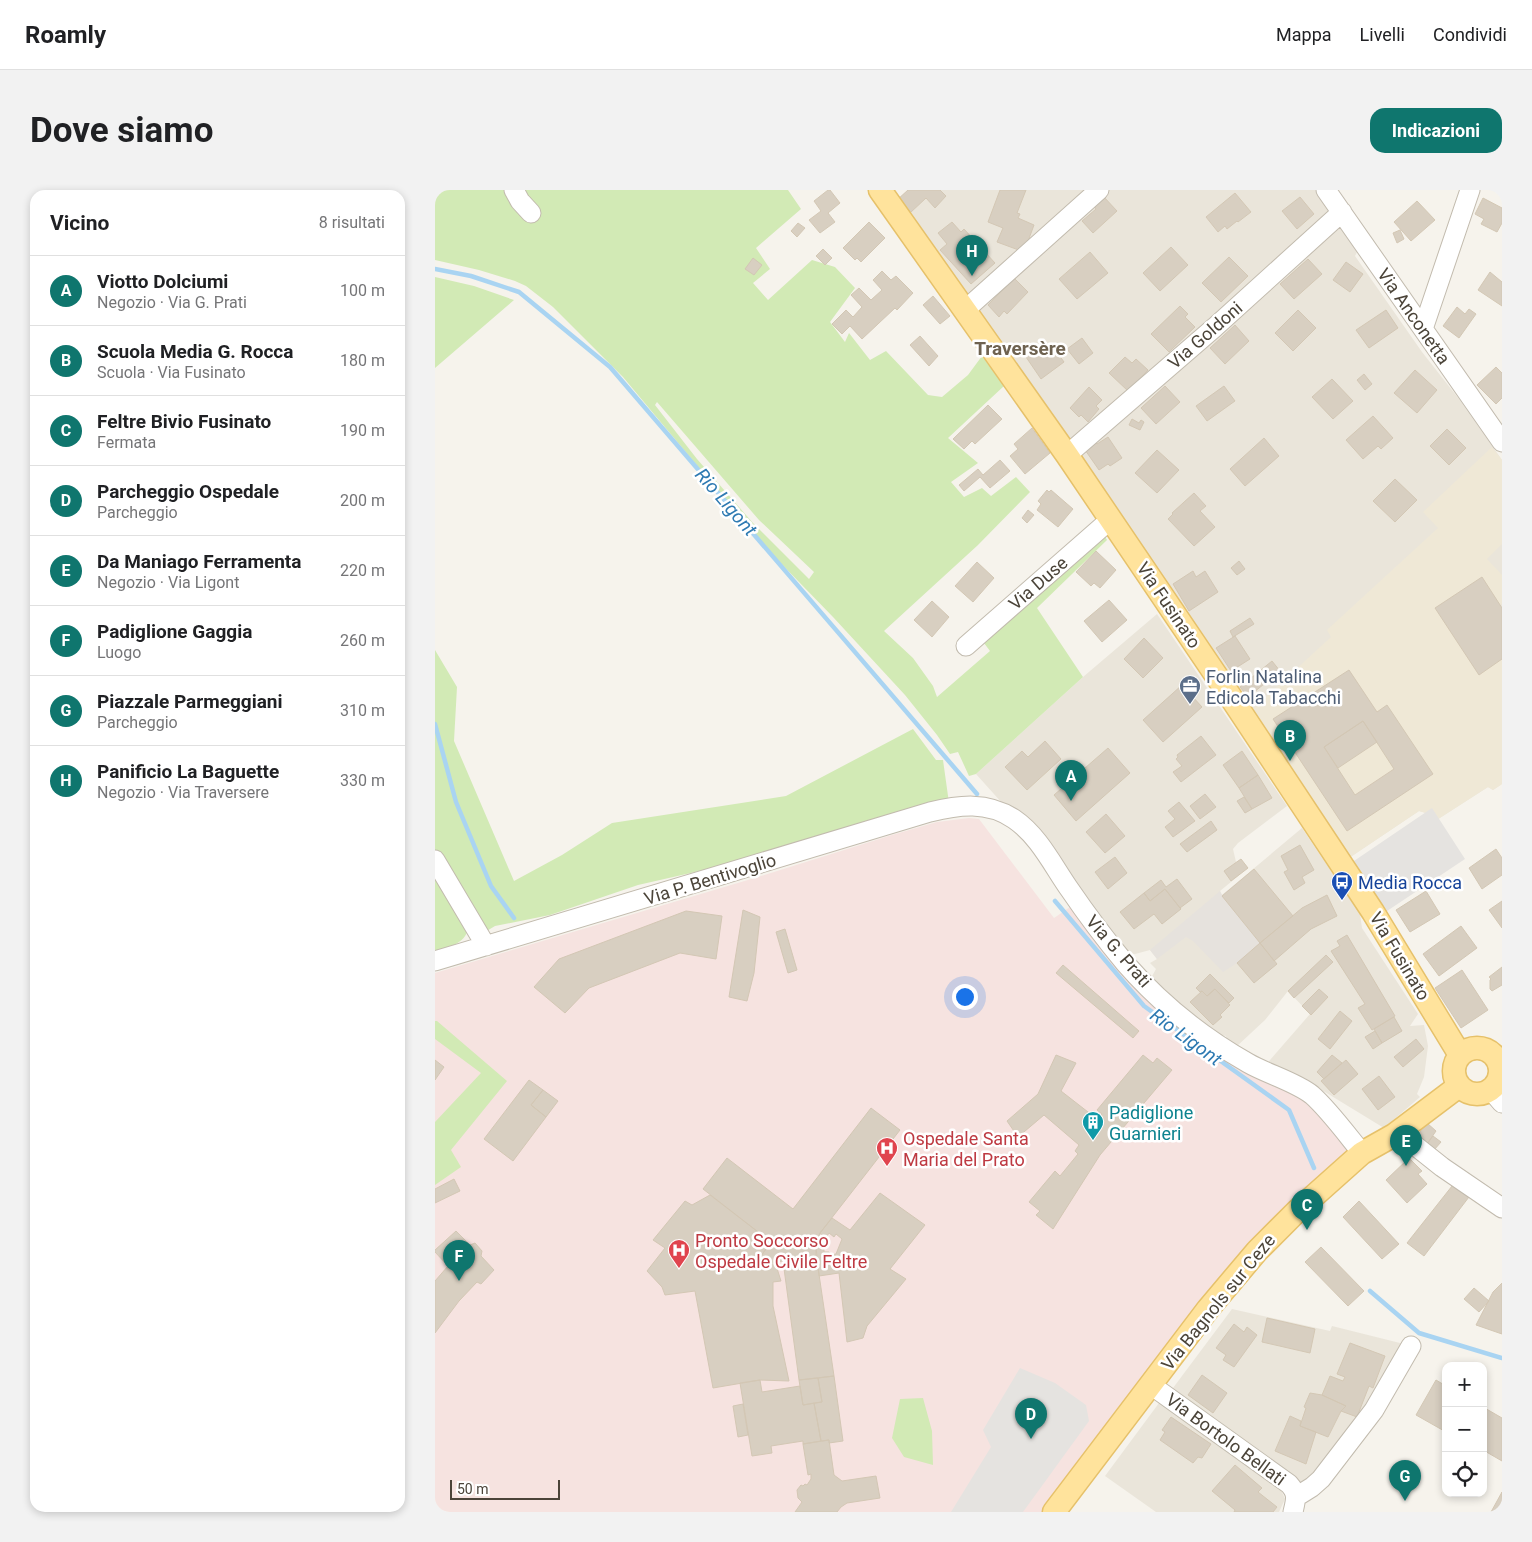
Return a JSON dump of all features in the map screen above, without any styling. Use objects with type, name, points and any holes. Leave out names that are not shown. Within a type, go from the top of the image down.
[{"type":"main road","name":"Via Fusinato","points":[[888,193],[965,310],[1111,519],[1373,912],[1460,1055]]},
{"type":"main road","points":[[1473,1048],[1498,1052],[1500,1070],[1496,1084],[1496,1096],[1485,1093],[1471,1094],[1459,1086],[1454,1074],[1454,1067],[1460,1055],[1473,1048]]},
{"type":"main road","name":"Via Bagnols sur Ceze","points":[[1055,1512],[1208,1309],[1257,1251],[1297,1211],[1361,1153],[1398,1132],[1459,1086]]},
{"type":"street","points":[[514,190],[531,213]]},
{"type":"street","points":[[965,310],[1099,190]]},
{"type":"street","name":"Via Anconetta","points":[[1327,190],[1502,442]]},
{"type":"street","points":[[1423,329],[1470,190]]},
{"type":"street","name":"Via Goldoni","points":[[1067,454],[1215,328],[1342,212]]},
{"type":"street","name":"Via Duse","points":[[966,646],[1111,519]]},
{"type":"street","name":"Via P. Bentivoglio","points":[[435,961],[930,812],[962,806],[986,807]]},
{"type":"street","name":"Via G. Prati","points":[[986,807],[1013,819],[1029,834],[1111,945],[1139,978],[1163,1001],[1195,1028],[1229,1051],[1261,1070],[1296,1085],[1311,1094],[1361,1153]]},
{"type":"street","points":[[435,860],[486,946]]},
{"type":"street","points":[[1398,1132],[1502,1208]]},
{"type":"street","name":"Via Bortolo Bellati","points":[[1294,1504],[1321,1479],[1374,1410],[1411,1346]]},
{"type":"street","name":"Via Bortolo Bellati","points":[[1151,1385],[1283,1478],[1295,1490],[1294,1504]]},
{"type":"shaded area","points":[[908,190],[1094,190],[964,303],[897,200]]},
{"type":"shaded area","points":[[1104,190],[1315,190],[1335,213],[1073,445],[973,314]]},
{"type":"shaded area","points":[[1341,225],[1358,250],[1355,256],[1422,352],[1459,399],[1502,460],[1502,784],[1493,790],[1488,787],[1432,823],[1426,813],[1419,811],[1349,858],[1072,458]]},
{"type":"shaded area","points":[[1492,447],[1502,460],[1502,544],[1487,559],[1502,575],[1502,604],[1500,605],[1502,608],[1502,784],[1493,790],[1488,787],[1432,823],[1426,813],[1419,811],[1349,858],[1243,718],[1331,637],[1327,630],[1438,528],[1423,512]]},
{"type":"shaded area","points":[[1157,614],[1287,806],[1238,843],[1233,849],[1236,862],[1241,859],[1248,868],[1220,891],[1222,895],[1302,828],[1360,914],[1362,928],[1418,1014],[1410,1026],[1424,1025],[1428,1046],[1424,1077],[1417,1094],[1420,1097],[1384,1128],[1306,1082],[1264,1067],[1310,1014],[1288,991],[1265,1020],[1236,1047],[1227,1041],[1226,1036],[1215,1034],[1156,982],[1150,980],[1156,969],[1150,963],[1157,959],[1150,950],[1135,954],[1123,953],[1011,813],[976,774],[1083,677]]},
{"type":"shaded area","points":[[1432,808],[1465,859],[1384,913],[1351,863]]},
{"type":"shaded area","name":"Ospedale Santa Maria del Prato","points":[[969,818],[979,819],[1054,918],[1070,907],[1117,968],[1317,1110],[1342,1139],[1347,1151],[1346,1158],[1304,1200],[1054,1512],[435,1512],[435,973],[892,835],[937,822]]},
{"type":"shaded area","points":[[1254,869],[1293,916],[1237,963],[1223,972],[1193,941],[1186,937],[1157,959],[1150,950],[1220,891],[1222,895]]},
{"type":"shaded area","points":[[1232,1309],[1330,1331],[1332,1326],[1404,1344],[1380,1384],[1310,1479],[1297,1483],[1174,1392],[1173,1388]]},
{"type":"shaded area","points":[[1020,1368],[1055,1383],[1086,1405],[1089,1421],[1023,1512],[951,1512],[991,1447],[983,1430]]},
{"type":"shaded area","points":[[1159,1403],[1225,1447],[1281,1490],[1285,1499],[1279,1512],[1156,1512],[1105,1476]]},
{"type":"green space","points":[[435,190],[788,190],[801,209],[756,248],[770,269],[753,283],[768,300],[812,260],[835,267],[855,288],[830,322],[845,342],[849,333],[870,360],[886,351],[928,395],[942,397],[968,375],[982,356],[1004,386],[948,438],[978,463],[951,482],[964,497],[982,488],[991,496],[1016,477],[1030,492],[978,545],[884,631],[913,658],[933,686],[937,697],[990,651],[981,639],[1104,535],[1107,540],[1037,608],[1083,677],[976,774],[969,776],[958,752],[950,754],[905,695],[766,548],[623,377],[553,307],[526,286],[515,281],[435,260]],"holes":[[[657,402],[759,520],[814,572],[809,579],[753,523],[697,459],[655,405]]]},
{"type":"green space","points":[[435,277],[474,286],[514,300],[435,368]]},
{"type":"green space","points":[[435,650],[457,687],[454,741],[514,881],[562,855],[612,823],[786,796],[913,729],[936,760],[943,760],[949,803],[761,857],[638,885],[550,915],[495,926],[480,935],[468,929],[460,942],[435,952]]},
{"type":"green space","points":[[435,1021],[507,1081],[451,1150],[461,1167],[435,1185],[435,1122],[481,1073],[435,1039]]},
{"type":"green space","points":[[923,1398],[932,1431],[933,1465],[904,1457],[892,1438],[900,1399]]},
{"type":"building","points":[[828,190],[840,203],[828,213],[835,222],[820,233],[809,220],[821,211],[814,201]]},
{"type":"building","points":[[908,190],[940,190],[946,196],[935,208],[926,198],[910,213],[897,200]]},
{"type":"building","points":[[1000,190],[1026,190],[1017,213],[1020,214],[1018,218],[1034,225],[1024,252],[997,242],[1003,228],[988,222]]},
{"type":"building","points":[[1235,193],[1251,212],[1227,229],[1225,226],[1218,232],[1206,217]]},
{"type":"building","points":[[1103,196],[1117,211],[1093,233],[1082,221],[1096,209],[1093,205]]},
{"type":"building","points":[[1300,197],[1314,214],[1297,229],[1282,211]]},
{"type":"building","points":[[1483,198],[1502,208],[1502,223],[1497,232],[1481,224],[1484,219],[1475,214]]},
{"type":"building","points":[[1417,201],[1435,220],[1411,241],[1394,222]]},
{"type":"building","points":[[869,222],[885,238],[861,262],[857,258],[855,260],[843,248]]},
{"type":"building","points":[[952,222],[961,232],[964,229],[995,263],[971,284],[940,250],[947,244],[938,233]]},
{"type":"building","points":[[798,223],[805,228],[797,237],[791,231]]},
{"type":"building","points":[[1400,230],[1404,239],[1397,243],[1393,233]]},
{"type":"building","points":[[1171,247],[1188,265],[1160,291],[1143,273]]},
{"type":"building","points":[[823,249],[832,258],[825,265],[816,256]]},
{"type":"building","points":[[1090,252],[1108,273],[1077,299],[1059,279]]},
{"type":"building","points":[[1229,257],[1248,276],[1221,302],[1202,283]]},
{"type":"building","points":[[753,258],[762,265],[754,275],[745,269]]},
{"type":"building","points":[[1308,259],[1322,274],[1294,299],[1280,284]]},
{"type":"building","points":[[1346,262],[1363,274],[1350,292],[1333,280]]},
{"type":"building","points":[[882,271],[891,280],[896,276],[913,293],[897,310],[895,308],[862,339],[850,326],[842,334],[832,324],[846,310],[853,317],[862,307],[851,295],[859,288],[871,300],[882,290],[873,280]]},
{"type":"building","points":[[1490,272],[1502,282],[1502,306],[1478,290]]},
{"type":"building","points":[[1014,278],[1028,292],[1007,314],[1004,311],[999,317],[988,305]]},
{"type":"building","points":[[933,296],[950,316],[940,324],[923,305]]},
{"type":"building","points":[[1180,306],[1188,314],[1185,317],[1195,327],[1169,352],[1151,334]]},
{"type":"building","points":[[1457,307],[1465,314],[1469,309],[1476,314],[1459,338],[1443,326]]},
{"type":"building","points":[[1298,310],[1316,328],[1293,351],[1275,333]]},
{"type":"building","points":[[1386,310],[1398,328],[1369,348],[1356,330]]},
{"type":"building","points":[[1235,325],[1249,341],[1225,364],[1210,348]]},
{"type":"building","points":[[920,336],[938,356],[929,366],[910,345]]},
{"type":"building","points":[[1082,338],[1093,353],[1079,364],[1067,349]]},
{"type":"building","points":[[1052,345],[1064,362],[1041,379],[1026,357],[1036,351],[1039,355]]},
{"type":"building","points":[[1125,357],[1132,363],[1136,359],[1148,370],[1128,391],[1109,373]]},
{"type":"building","points":[[1496,367],[1502,373],[1502,398],[1496,404],[1477,385]]},
{"type":"building","points":[[1415,370],[1437,390],[1417,413],[1394,393]]},
{"type":"building","points":[[1364,374],[1372,384],[1365,390],[1357,380]]},
{"type":"building","points":[[1332,379],[1353,401],[1333,419],[1312,397]]},
{"type":"building","points":[[1165,386],[1180,402],[1156,424],[1141,408]]},
{"type":"building","points":[[1224,386],[1235,401],[1207,421],[1196,406]]},
{"type":"building","points":[[1089,387],[1102,400],[1096,406],[1099,409],[1088,422],[1081,415],[1079,417],[1070,408]]},
{"type":"building","points":[[988,405],[1002,419],[975,444],[972,441],[964,449],[953,439]]},
{"type":"building","points":[[1373,416],[1393,438],[1381,449],[1378,446],[1363,459],[1346,440]]},
{"type":"building","points":[[1132,419],[1139,423],[1141,420],[1144,422],[1140,430],[1129,425]]},
{"type":"building","points":[[1032,428],[1050,453],[1025,474],[1010,456],[1018,449],[1014,444]]},
{"type":"building","points":[[1447,429],[1466,448],[1449,465],[1430,446]]},
{"type":"building","points":[[1108,437],[1122,458],[1110,466],[1108,464],[1099,470],[1083,447],[1094,439],[1097,444]]},
{"type":"building","points":[[1264,438],[1279,456],[1245,486],[1230,469]]},
{"type":"building","points":[[1157,450],[1179,470],[1157,493],[1135,473]]},
{"type":"building","points":[[1000,460],[1010,471],[990,488],[980,477],[964,491],[959,485],[978,469],[983,475]]},
{"type":"building","points":[[1395,479],[1417,500],[1395,522],[1373,501]]},
{"type":"building","points":[[1047,490],[1049,492],[1051,490],[1073,509],[1058,527],[1037,510],[1041,504],[1038,501]]},
{"type":"building","points":[[1194,493],[1206,506],[1200,511],[1215,527],[1194,546],[1168,519]]},
{"type":"building","points":[[1028,510],[1034,515],[1027,523],[1022,518]]},
{"type":"building","points":[[1096,551],[1116,570],[1100,588],[1094,583],[1091,586],[1076,572]]},
{"type":"building","points":[[1239,561],[1245,569],[1237,575],[1231,568]]},
{"type":"building","points":[[977,562],[994,578],[973,602],[955,586]]},
{"type":"building","points":[[1193,571],[1196,577],[1205,571],[1218,592],[1189,611],[1173,584]]},
{"type":"building","points":[[1482,577],[1502,608],[1502,659],[1479,675],[1435,608]]},
{"type":"building","points":[[1109,600],[1127,620],[1102,642],[1084,621]]},
{"type":"building","points":[[932,601],[949,617],[932,637],[914,620]]},
{"type":"building","points":[[1250,618],[1254,624],[1233,637],[1230,631]]},
{"type":"building","points":[[1235,636],[1250,659],[1231,671],[1216,648]]},
{"type":"building","points":[[1144,638],[1163,658],[1143,678],[1124,659]]},
{"type":"building","points":[[1272,661],[1280,671],[1248,697],[1240,687]]},
{"type":"building","points":[[1349,670],[1377,712],[1387,705],[1433,774],[1347,831],[1273,719]],"holes":[[[1363,721],[1394,769],[1355,795],[1324,747]]]},
{"type":"building","points":[[1182,685],[1202,707],[1163,742],[1143,720]]},
{"type":"building","points":[[1363,721],[1377,742],[1338,768],[1324,747]]},
{"type":"building","points":[[1201,736],[1216,755],[1181,782],[1173,772],[1182,766],[1176,759],[1177,755]]},
{"type":"building","points":[[1045,741],[1061,759],[1027,790],[1005,767],[1022,751],[1028,757]]},
{"type":"building","points":[[1108,748],[1130,773],[1076,821],[1054,795]]},
{"type":"building","points":[[1242,751],[1258,775],[1239,788],[1223,765]]},
{"type":"building","points":[[1258,775],[1272,798],[1252,809],[1239,788]]},
{"type":"building","points":[[1205,794],[1216,807],[1200,819],[1190,806]]},
{"type":"building","points":[[1244,797],[1252,809],[1245,813],[1237,801]]},
{"type":"building","points":[[1179,802],[1195,821],[1173,837],[1165,827],[1175,819],[1168,811]]},
{"type":"building","points":[[1106,814],[1125,836],[1105,853],[1086,832]]},
{"type":"building","points":[[1211,821],[1217,830],[1187,852],[1180,844]]},
{"type":"building","points":[[1300,845],[1314,870],[1302,877],[1305,883],[1294,890],[1284,872],[1288,870],[1281,856]]},
{"type":"building","points":[[1496,849],[1502,858],[1502,875],[1482,889],[1469,868]]},
{"type":"building","points":[[1115,857],[1127,873],[1108,889],[1095,872]]},
{"type":"building","points":[[1241,859],[1248,868],[1231,881],[1224,871]]},
{"type":"building","points":[[1254,869],[1293,916],[1260,943],[1222,896]]},
{"type":"building","points":[[1177,879],[1192,899],[1180,908],[1165,889],[1150,901],[1144,893],[1161,880],[1166,887]]},
{"type":"building","points":[[1165,889],[1181,909],[1162,924],[1154,914],[1134,929],[1120,912],[1144,893],[1150,901]]},
{"type":"building","points":[[1426,891],[1440,914],[1410,932],[1396,910]]},
{"type":"building","points":[[1327,895],[1337,916],[1311,929],[1274,961],[1260,943],[1302,908]]},
{"type":"building","points":[[1502,901],[1502,928],[1489,910]]},
{"type":"building","points":[[743,910],[760,917],[754,973],[747,1001],[729,997]]},
{"type":"building","points":[[686,911],[722,916],[716,959],[680,953],[589,988],[565,1013],[534,987],[559,959]]},
{"type":"building","points":[[1461,926],[1477,948],[1439,976],[1423,954]]},
{"type":"building","points":[[785,929],[797,970],[788,973],[776,932]]},
{"type":"building","points":[[1347,935],[1395,1016],[1372,1030],[1358,1008],[1365,1004],[1331,951],[1340,946],[1337,941]]},
{"type":"building","points":[[1260,943],[1277,964],[1254,983],[1237,963]]},
{"type":"building","points":[[1326,955],[1333,962],[1294,998],[1288,991]]},
{"type":"building","points":[[1063,965],[1139,1031],[1133,1038],[1056,973]]},
{"type":"building","points":[[1502,967],[1502,985],[1492,991],[1490,989],[1491,979],[1489,977]]},
{"type":"building","points":[[1462,970],[1488,1010],[1461,1028],[1435,988]]},
{"type":"building","points":[[1210,974],[1234,998],[1229,1003],[1215,989],[1207,996],[1196,988]]},
{"type":"building","points":[[1215,989],[1230,1005],[1220,1015],[1222,1017],[1213,1025],[1190,1002],[1202,991],[1207,996]]},
{"type":"building","points":[[1319,989],[1328,997],[1311,1015],[1302,1006]]},
{"type":"building","points":[[1340,1011],[1352,1021],[1330,1049],[1318,1039]]},
{"type":"building","points":[[1394,1017],[1402,1031],[1382,1043],[1374,1029]]},
{"type":"building","points":[[1375,1031],[1382,1043],[1373,1049],[1365,1037]]},
{"type":"building","points":[[1416,1039],[1424,1049],[1403,1067],[1394,1057]]},
{"type":"building","name":"Padiglione Guarnieri","points":[[1056,1055],[1076,1063],[1061,1091],[1097,1119],[1102,1114],[1097,1110],[1143,1055],[1153,1063],[1157,1058],[1172,1070],[1100,1155],[1053,1229],[1036,1215],[1040,1211],[1029,1202],[1055,1171],[1060,1176],[1078,1154],[1075,1151],[1079,1145],[1044,1115],[1018,1137],[1007,1121],[1038,1094]]},
{"type":"building","points":[[1332,1055],[1342,1063],[1324,1079],[1317,1072]]},
{"type":"building","points":[[435,1060],[444,1067],[435,1080]]},
{"type":"building","points":[[1346,1060],[1358,1074],[1334,1095],[1321,1081]]},
{"type":"building","points":[[1379,1076],[1395,1097],[1378,1110],[1362,1089]]},
{"type":"building","points":[[529,1080],[543,1090],[531,1105],[546,1117],[513,1161],[484,1139]]},
{"type":"building","points":[[543,1090],[558,1101],[546,1117],[531,1105]]},
{"type":"building","points":[[871,1108],[900,1130],[820,1233],[816,1243],[816,1254],[834,1376],[799,1380],[783,1261],[766,1263],[761,1256],[771,1242],[703,1189],[727,1158],[793,1209]]},
{"type":"building","points":[[1427,1123],[1436,1131],[1427,1144],[1416,1137]]},
{"type":"building","points":[[1433,1136],[1441,1142],[1434,1150],[1427,1144]]},
{"type":"building","points":[[1409,1158],[1422,1171],[1418,1174],[1427,1184],[1407,1203],[1386,1180]]},
{"type":"building","points":[[454,1179],[460,1191],[435,1203],[435,1189]]},
{"type":"building","points":[[1456,1181],[1472,1193],[1424,1256],[1407,1243]]},
{"type":"building","points":[[880,1193],[925,1225],[890,1269],[906,1279],[867,1326],[863,1338],[847,1342],[839,1273],[819,1276],[816,1247],[820,1233],[832,1218],[850,1230]]},
{"type":"building","points":[[710,1195],[771,1242],[761,1256],[766,1263],[775,1262],[781,1281],[773,1282],[773,1306],[789,1381],[760,1380],[713,1388],[695,1291],[665,1295],[662,1287],[647,1271],[665,1248],[653,1240],[685,1201],[692,1205]]},
{"type":"building","points":[[1359,1201],[1399,1244],[1382,1259],[1343,1217]]},
{"type":"building","points":[[456,1231],[470,1245],[475,1243],[482,1251],[481,1256],[494,1270],[481,1284],[477,1282],[459,1301],[435,1333],[435,1281],[448,1266],[435,1250]]},
{"type":"building","points":[[820,1233],[825,1239],[829,1233],[834,1237],[836,1234],[842,1239],[836,1254],[830,1255],[829,1252],[824,1252],[824,1246],[816,1247]]},
{"type":"building","points":[[1321,1247],[1364,1291],[1348,1306],[1305,1262]]},
{"type":"building","points":[[1502,1283],[1502,1334],[1476,1325],[1493,1292]]},
{"type":"building","points":[[1474,1288],[1489,1301],[1479,1312],[1464,1299]]},
{"type":"building","points":[[1267,1318],[1315,1329],[1310,1353],[1262,1342]]},
{"type":"building","points":[[1234,1324],[1244,1332],[1247,1327],[1257,1335],[1234,1367],[1223,1360],[1226,1355],[1216,1348]]},
{"type":"building","points":[[1350,1343],[1385,1356],[1373,1388],[1369,1386],[1357,1417],[1341,1411],[1346,1406],[1322,1395],[1330,1376],[1343,1381],[1345,1377],[1337,1374]]},
{"type":"building","points":[[1202,1375],[1227,1393],[1213,1413],[1188,1395]]},
{"type":"building","points":[[834,1376],[843,1441],[829,1443],[829,1440],[821,1441],[814,1403],[822,1402],[818,1378]]},
{"type":"building","points":[[818,1378],[822,1402],[803,1405],[799,1380]]},
{"type":"building","points":[[760,1380],[762,1392],[800,1386],[803,1405],[814,1403],[821,1441],[803,1444],[803,1441],[771,1446],[772,1453],[752,1456],[740,1383]]},
{"type":"building","points":[[1436,1380],[1442,1384],[1442,1430],[1416,1415]]},
{"type":"building","points":[[1310,1393],[1322,1395],[1346,1406],[1341,1411],[1328,1437],[1300,1426],[1306,1408],[1304,1407]]},
{"type":"building","points":[[743,1404],[748,1435],[738,1437],[733,1406]]},
{"type":"building","points":[[1487,1409],[1502,1418],[1502,1461],[1487,1452]]},
{"type":"building","points":[[1290,1416],[1301,1421],[1300,1426],[1316,1432],[1306,1464],[1275,1451]]},
{"type":"building","points":[[1171,1417],[1211,1444],[1202,1458],[1198,1457],[1193,1463],[1160,1440],[1165,1432],[1162,1430]]},
{"type":"building","points":[[829,1440],[834,1475],[842,1481],[876,1476],[880,1498],[847,1503],[837,1512],[795,1512],[802,1502],[798,1498],[797,1490],[801,1485],[807,1485],[811,1479],[811,1474],[808,1475],[803,1444]]},
{"type":"building","points":[[1235,1465],[1262,1488],[1258,1492],[1277,1507],[1273,1512],[1234,1512],[1235,1510],[1212,1491]]},
{"type":"building","points":[[1502,1492],[1502,1512],[1491,1512]]},
{"type":"waterway","name":"Rio Ligont","points":[[435,269],[471,276],[519,292],[610,367],[977,794]]},
{"type":"waterway","points":[[435,724],[456,802],[491,886],[514,918]]},
{"type":"waterway","name":"Rio Ligont","points":[[1055,901],[1144,1006],[1289,1110],[1314,1168]]},
{"type":"waterway","name":"Rio Ligont","points":[[1370,1291],[1419,1333],[1502,1358]]},
{"type":"place","name":"Panificio La Baguette","points":[[972,276]]},
{"type":"place","name":"Forlin Natalina Edicola Tabacchi","points":[[1190,705]]},
{"type":"place","name":"Scuola Media G. Rocca","points":[[1290,761]]},
{"type":"place","name":"Viotto Dolciumi","points":[[1071,801]]},
{"type":"place","name":"Media Rocca","points":[[1342,901]]},
{"type":"place","name":"Padiglione Guarnieri","points":[[1093,1141]]},
{"type":"place","name":"Da Maniago Ferramenta","points":[[1406,1166]]},
{"type":"place","name":"Ospedale Santa Maria del Prato","points":[[887,1167]]},
{"type":"place","name":"Feltre Bivio Fusinato","points":[[1307,1230]]},
{"type":"place","name":"Pronto Soccorso Ospedale Civile Feltre","points":[[679,1269]]},
{"type":"place","name":"Padiglione Gaggia","points":[[459,1281]]},
{"type":"place","name":"Parcheggio Ospedale","points":[[1031,1439]]},
{"type":"place","name":"Piazzale Parmeggiani","points":[[1405,1501]]},
{"type":"district","name":"Traversère","points":[[1020,348]]}]
